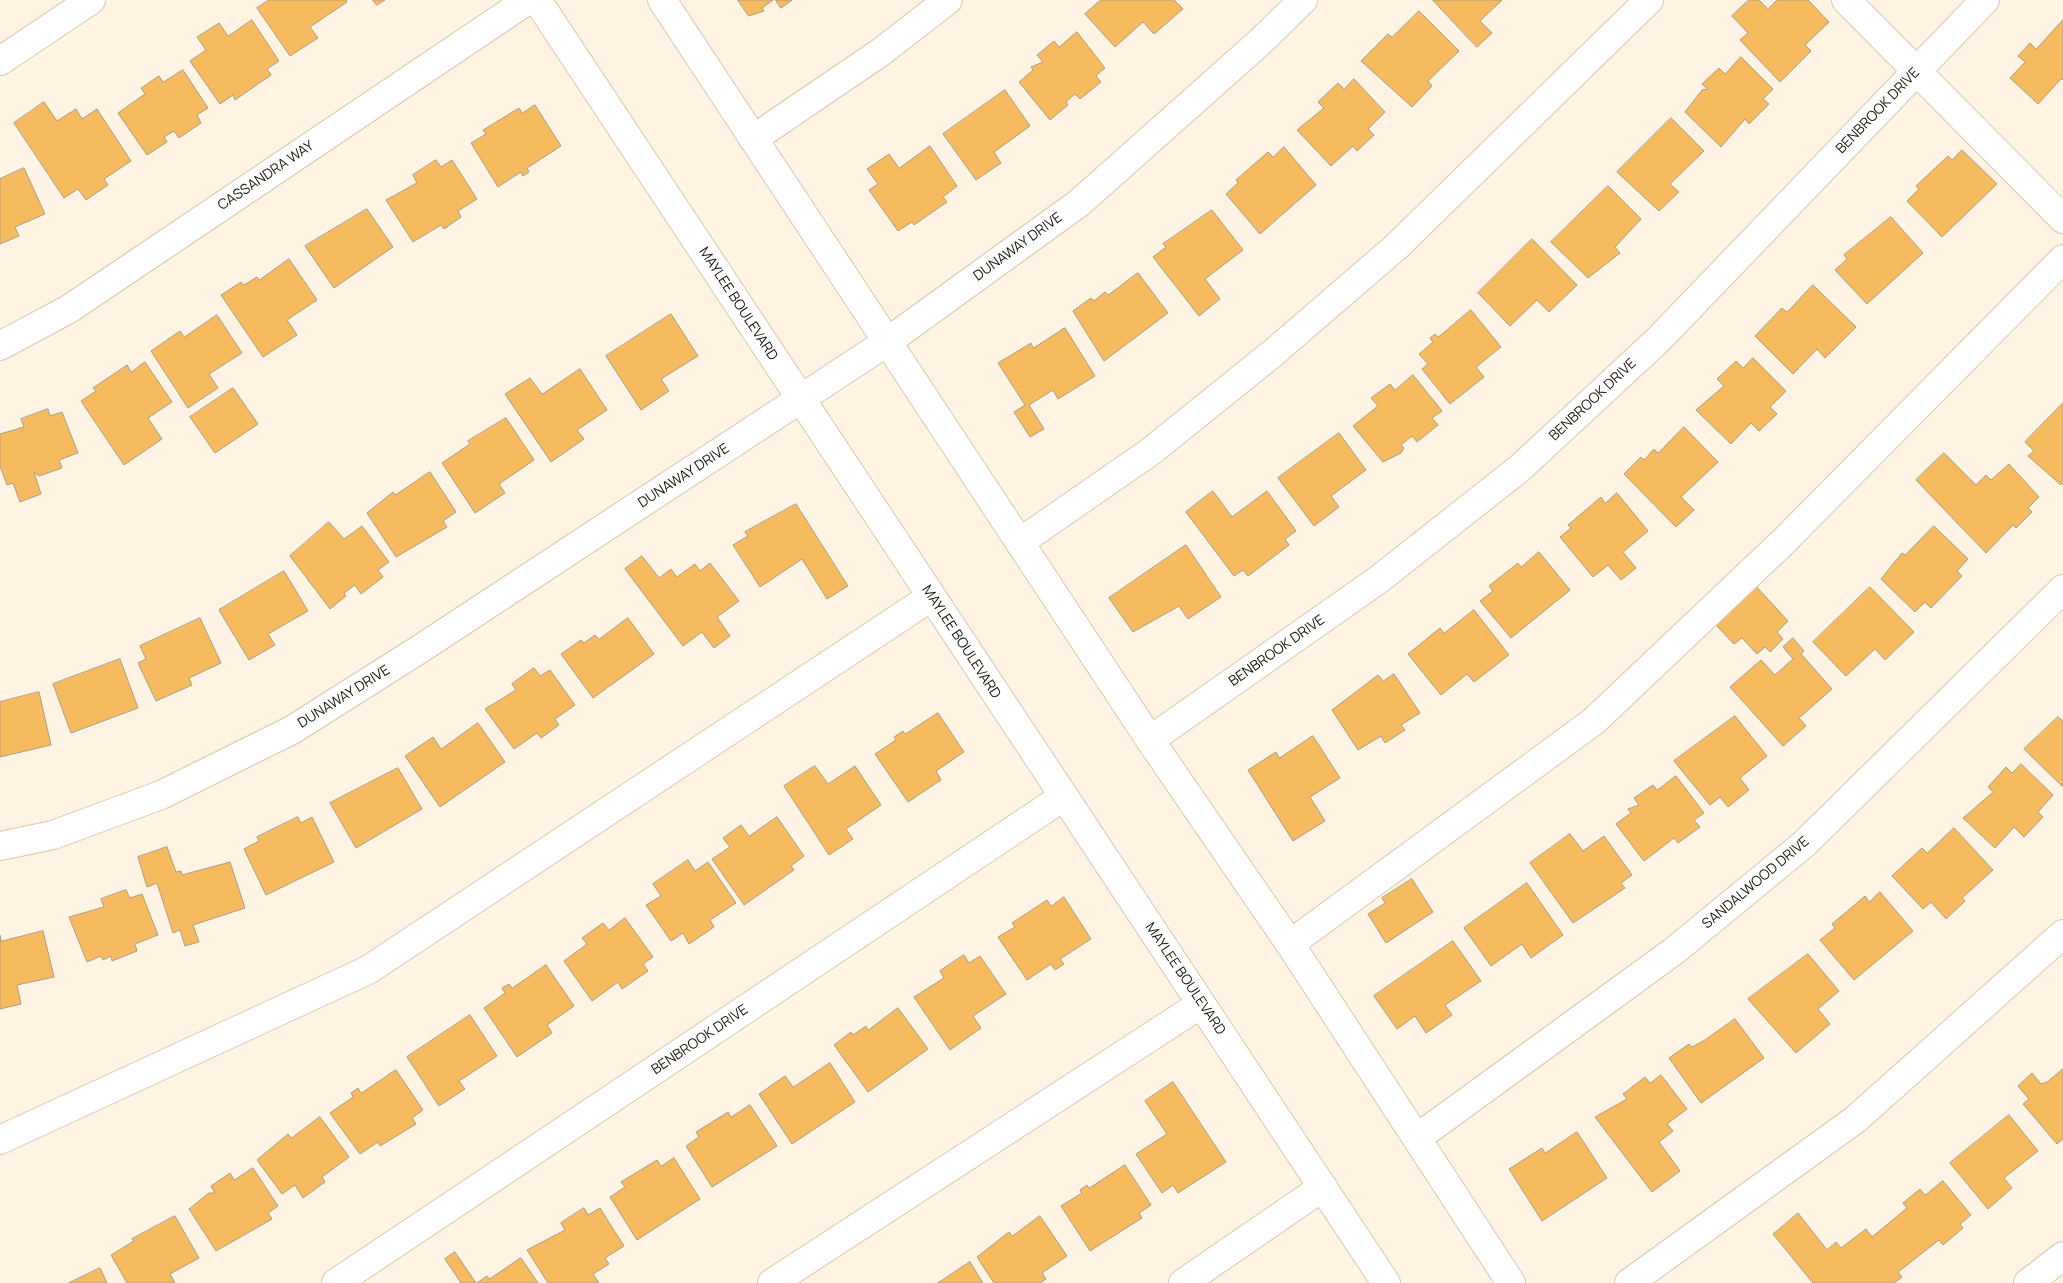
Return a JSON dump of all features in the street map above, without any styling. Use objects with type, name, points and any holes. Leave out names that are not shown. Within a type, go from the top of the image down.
[{"type":"street","points":[[0,61],[91,0]]},
{"type":"street","name":"CASSANDRA WAY","points":[[0,346],[68,309],[528,0]]},
{"type":"street","name":"MAYLEE BOULEVARD","points":[[537,0],[1386,1283]]},
{"type":"street","points":[[662,0],[1150,740],[1290,944],[1511,1283]]},
{"type":"street","points":[[753,139],[882,52],[948,0]]},
{"type":"street","name":"DUNAWAY DRIVE","points":[[0,846],[53,835],[161,794],[292,730],[420,649],[887,342],[1079,203],[1260,42],[1303,0]]},
{"type":"street","points":[[1020,542],[1150,452],[1331,304],[1396,247],[1649,0]]},
{"type":"street","points":[[1846,0],[2063,219]]},
{"type":"street","name":"BENBROOK DRIVE","points":[[1150,740],[1378,580],[1520,468],[1658,340],[1986,0]]},
{"type":"street","points":[[1290,944],[1594,720],[1783,542],[2063,259]]},
{"type":"street","name":"SANDALWOOD DRIVE","points":[[1417,1138],[1674,951],[1804,844],[2063,589]]},
{"type":"street","points":[[0,1140],[368,970],[931,597]]},
{"type":"street","name":"BENBROOK DRIVE","points":[[336,1283],[1063,797]]},
{"type":"street","points":[[1629,1283],[1856,1119],[2063,934]]},
{"type":"street","points":[[772,1283],[1201,1004]]},
{"type":"street","points":[[1183,1283],[1323,1187]]},
{"type":"street","points":[[2028,1283],[2063,1256]]},
{"type":"building","points":[[269,0],[346,0],[347,2],[310,27],[318,38],[290,56],[257,8]]},
{"type":"building","points":[[373,0],[385,0],[377,5]]},
{"type":"building","points":[[738,0],[773,0],[762,8],[764,11],[749,16]]},
{"type":"building","points":[[776,0],[792,0],[781,8]]},
{"type":"building","points":[[1101,0],[1174,0],[1183,9],[1154,34],[1143,22],[1115,47],[1085,14]]},
{"type":"building","points":[[1433,0],[1502,0],[1480,21],[1492,33],[1477,47]]},
{"type":"building","points":[[1749,0],[1759,0],[1768,9],[1777,0],[1808,0],[1829,22],[1805,45],[1811,51],[1780,82],[1740,40],[1748,33],[1732,16]]},
{"type":"building","points":[[1419,11],[1459,51],[1428,81],[1432,86],[1412,107],[1361,61],[1388,34],[1392,37]]},
{"type":"building","points":[[252,20],[279,61],[267,69],[271,75],[235,100],[233,95],[220,104],[190,61],[206,50],[197,37],[219,23],[228,36]]},
{"type":"building","points":[[2063,20],[2063,80],[2061,79],[2038,104],[2010,78],[2025,62],[2018,56],[2030,43],[2036,49]]},
{"type":"building","points":[[1077,32],[1105,68],[1096,76],[1101,82],[1080,99],[1075,94],[1066,102],[1068,105],[1050,120],[1019,82],[1033,70],[1031,67],[1043,62],[1037,55],[1054,41],[1059,47]]},
{"type":"building","points":[[1741,57],[1773,89],[1763,99],[1769,104],[1749,124],[1745,119],[1721,147],[1685,112],[1702,90],[1708,89],[1702,84],[1719,68],[1725,74]]},
{"type":"building","points":[[183,70],[208,108],[197,115],[201,123],[179,138],[174,131],[164,137],[167,142],[147,155],[118,113],[145,94],[141,88],[159,76],[163,82]]},
{"type":"building","points":[[1354,79],[1385,112],[1368,129],[1374,135],[1357,151],[1353,146],[1331,166],[1297,130],[1324,108],[1318,102],[1338,83],[1344,89]]},
{"type":"building","points":[[1005,90],[1030,126],[994,152],[1001,163],[976,180],[943,134]]},
{"type":"building","points":[[44,102],[57,121],[76,109],[82,119],[97,109],[131,161],[104,179],[108,185],[86,200],[78,189],[64,198],[14,123]]},
{"type":"building","points":[[535,105],[561,146],[527,168],[529,172],[523,176],[521,172],[498,187],[471,143],[486,134],[483,130],[519,108],[522,113]]},
{"type":"building","points":[[1671,118],[1704,151],[1670,184],[1679,192],[1659,211],[1617,172]]},
{"type":"building","points":[[930,146],[957,186],[943,197],[947,202],[914,225],[912,222],[898,231],[869,190],[878,184],[867,169],[889,154],[899,168]]},
{"type":"building","points":[[1284,147],[1316,185],[1260,234],[1226,194],[1238,183],[1236,180],[1268,152],[1273,157]]},
{"type":"building","points":[[1962,150],[1997,184],[1942,237],[1907,201],[1919,189],[1916,186],[1948,156],[1952,160]]},
{"type":"building","points":[[436,160],[441,167],[452,160],[477,199],[458,211],[461,217],[444,229],[441,225],[413,242],[386,200],[417,183],[413,175]]},
{"type":"building","points":[[24,168],[45,214],[15,227],[19,236],[0,244],[0,179]]},
{"type":"building","points":[[1608,186],[1641,219],[1615,247],[1620,253],[1588,278],[1551,242]]},
{"type":"building","points":[[367,209],[393,247],[334,288],[305,246]]},
{"type":"building","points":[[1212,210],[1243,250],[1205,279],[1220,299],[1199,316],[1153,257],[1166,247],[1163,244]]},
{"type":"building","points":[[1891,217],[1923,253],[1867,304],[1835,270],[1847,259],[1844,255]]},
{"type":"building","points":[[1532,239],[1577,285],[1549,312],[1537,300],[1510,326],[1478,293]]},
{"type":"building","points":[[289,259],[317,300],[287,320],[297,335],[263,357],[221,295],[241,282],[244,285],[257,277],[259,280]]},
{"type":"building","points":[[1138,273],[1168,313],[1104,361],[1073,311],[1091,298],[1094,301],[1105,292],[1108,295]]},
{"type":"building","points":[[1813,285],[1856,327],[1825,358],[1817,349],[1793,374],[1755,336],[1782,308],[1787,312]]},
{"type":"building","points":[[1471,310],[1501,347],[1476,367],[1484,377],[1450,404],[1422,369],[1428,364],[1419,354],[1433,342],[1430,338],[1435,334],[1438,337]]},
{"type":"building","points":[[671,314],[698,356],[661,379],[669,391],[641,410],[606,356]]},
{"type":"building","points":[[217,315],[242,353],[209,374],[218,388],[188,408],[151,351],[180,331],[184,337]]},
{"type":"building","points":[[1065,328],[1095,376],[1058,399],[1053,390],[1029,405],[1044,429],[1030,437],[1014,412],[1025,405],[998,363],[1031,343],[1033,348]]},
{"type":"building","points":[[1753,358],[1786,391],[1770,407],[1777,414],[1759,431],[1751,423],[1731,444],[1696,410],[1724,386],[1717,379],[1736,361],[1743,368]]},
{"type":"building","points":[[145,362],[172,402],[148,418],[162,439],[124,465],[81,401],[96,391],[93,388],[127,365],[131,372]]},
{"type":"building","points":[[580,369],[607,410],[577,430],[584,439],[551,462],[505,394],[530,378],[542,394]]},
{"type":"building","points":[[1413,375],[1442,411],[1432,418],[1438,425],[1417,442],[1412,436],[1401,445],[1404,448],[1401,453],[1383,462],[1353,426],[1378,406],[1371,398],[1390,384],[1395,390]]},
{"type":"building","points":[[233,388],[258,424],[215,453],[190,417]]},
{"type":"building","points":[[2063,403],[2063,483],[2061,485],[2028,456],[2034,451],[2025,442]]},
{"type":"building","points":[[48,409],[50,416],[62,412],[78,453],[59,460],[62,468],[39,476],[34,472],[41,494],[20,502],[13,483],[7,485],[0,466],[0,434],[24,427],[21,419]]},
{"type":"building","points":[[506,418],[534,460],[499,484],[505,493],[475,513],[442,463],[470,444],[468,441]]},
{"type":"building","points":[[1684,427],[1718,462],[1681,497],[1694,510],[1676,527],[1624,474],[1641,457],[1644,460],[1654,449],[1658,453]]},
{"type":"building","points":[[1339,433],[1366,470],[1331,496],[1339,507],[1314,526],[1278,478]]},
{"type":"building","points":[[1944,453],[1976,485],[1986,475],[1991,480],[2009,464],[2039,497],[2028,508],[2032,512],[2016,528],[2013,525],[1986,553],[1916,480]]},
{"type":"building","points":[[430,472],[456,512],[443,521],[447,527],[396,557],[367,513],[393,492],[395,495]]},
{"type":"building","points":[[1213,491],[1232,517],[1267,491],[1296,531],[1285,539],[1289,545],[1248,576],[1243,570],[1234,576],[1186,512]]},
{"type":"building","points":[[1617,493],[1648,531],[1623,552],[1636,568],[1621,580],[1608,565],[1593,577],[1560,537],[1571,528],[1568,525],[1601,497],[1605,503]]},
{"type":"building","points":[[796,504],[848,586],[827,599],[802,559],[760,587],[733,545],[748,536],[745,532]]},
{"type":"building","points":[[329,522],[344,539],[362,526],[389,562],[378,570],[383,577],[361,594],[355,585],[344,593],[346,596],[330,609],[290,556]]},
{"type":"building","points":[[1934,526],[1968,559],[1957,571],[1962,576],[1931,608],[1925,602],[1915,612],[1881,579],[1902,553],[1905,555]]},
{"type":"building","points":[[1186,545],[1221,597],[1188,619],[1179,606],[1133,632],[1109,598]]},
{"type":"building","points":[[1539,552],[1570,590],[1511,638],[1480,601],[1493,591],[1489,586],[1518,563],[1521,567]]},
{"type":"building","points":[[642,556],[659,578],[671,569],[677,577],[695,564],[700,571],[710,563],[739,601],[717,617],[730,636],[714,648],[702,632],[683,646],[625,569]]},
{"type":"building","points":[[284,571],[308,611],[268,634],[275,645],[249,660],[219,610]]},
{"type":"building","points":[[1753,583],[1788,621],[1777,632],[1783,639],[1770,652],[1765,647],[1757,654],[1742,638],[1734,644],[1715,624]]},
{"type":"building","points":[[1870,587],[1914,632],[1885,660],[1875,649],[1846,676],[1813,642]]},
{"type":"building","points":[[1474,610],[1509,655],[1474,682],[1467,674],[1441,695],[1408,654],[1440,628],[1444,633]]},
{"type":"building","points":[[200,618],[221,663],[189,678],[192,685],[156,701],[138,663],[146,659],[140,646]]},
{"type":"building","points":[[628,618],[654,654],[593,698],[561,654],[581,640],[584,643],[595,635],[599,639]]},
{"type":"building","points":[[1793,638],[1804,651],[1801,654],[1832,689],[1799,718],[1806,726],[1783,746],[1730,687],[1761,660],[1775,675],[1793,659],[1783,647]]},
{"type":"building","points":[[120,659],[138,708],[71,733],[53,684]]},
{"type":"building","points":[[534,668],[540,676],[550,670],[575,705],[555,719],[559,725],[541,738],[537,733],[514,749],[485,709],[516,690],[512,684]]},
{"type":"building","points":[[1394,674],[1420,713],[1401,725],[1405,730],[1385,743],[1381,736],[1358,750],[1332,710],[1378,675],[1383,681]]},
{"type":"building","points":[[39,692],[51,745],[0,757],[0,702]]},
{"type":"building","points":[[938,713],[964,752],[936,771],[941,780],[908,802],[875,754],[896,740],[894,737],[903,731],[905,734]]},
{"type":"building","points":[[1735,716],[1767,756],[1740,778],[1749,790],[1728,807],[1720,797],[1710,805],[1674,761]]},
{"type":"building","points":[[2058,717],[2063,721],[2063,787],[2024,749]]},
{"type":"building","points":[[478,723],[505,762],[440,807],[405,756],[433,737],[441,749]]},
{"type":"building","points":[[1313,736],[1340,778],[1310,797],[1325,821],[1293,841],[1248,770],[1276,752],[1279,758]]},
{"type":"building","points":[[2021,764],[2053,795],[2038,812],[2043,817],[2024,837],[2014,827],[1995,848],[1963,818],[1993,792],[1988,787],[2006,767],[2012,773]]},
{"type":"building","points":[[815,766],[828,784],[855,766],[881,805],[846,829],[853,839],[829,855],[784,786]]},
{"type":"building","points":[[398,768],[422,809],[356,848],[330,803]]},
{"type":"building","points":[[1676,776],[1704,813],[1694,820],[1700,827],[1678,843],[1674,838],[1644,861],[1616,824],[1631,813],[1628,809],[1639,805],[1634,798],[1653,785],[1657,790]]},
{"type":"building","points":[[298,817],[301,823],[312,817],[334,862],[266,895],[244,849],[259,841],[257,837]]},
{"type":"building","points":[[777,817],[804,856],[791,866],[794,870],[744,905],[712,859],[730,847],[723,838],[741,825],[749,836]]},
{"type":"building","points":[[1954,828],[1993,870],[1962,898],[1965,901],[1946,919],[1931,902],[1923,909],[1892,876],[1922,848],[1927,853]]},
{"type":"building","points":[[1570,834],[1583,851],[1604,836],[1632,875],[1621,883],[1625,888],[1573,923],[1530,863]]},
{"type":"building","points":[[167,847],[176,872],[181,871],[182,875],[230,862],[245,908],[193,925],[199,942],[185,946],[180,930],[173,933],[157,883],[147,887],[138,857]]},
{"type":"building","points":[[688,860],[695,871],[708,862],[736,903],[710,920],[714,927],[689,944],[683,933],[671,941],[646,905],[661,896],[653,884]]},
{"type":"building","points":[[1412,879],[1433,912],[1386,943],[1368,914],[1385,903],[1382,898]]},
{"type":"building","points":[[1527,883],[1563,935],[1531,958],[1522,944],[1491,966],[1464,928]]},
{"type":"building","points":[[126,890],[130,898],[142,894],[158,935],[135,944],[137,951],[112,961],[111,956],[103,960],[101,956],[87,962],[69,917],[104,907],[101,899]]},
{"type":"building","points":[[1880,892],[1913,931],[1854,980],[1820,940],[1835,928],[1832,924],[1865,896],[1869,902]]},
{"type":"building","points":[[1064,897],[1091,939],[1060,959],[1064,964],[1055,970],[1051,964],[1027,980],[998,937],[1015,927],[1012,923],[1047,900],[1051,906]]},
{"type":"building","points":[[625,918],[653,957],[643,964],[648,971],[622,989],[618,982],[592,1001],[564,961],[587,944],[582,938],[603,923],[609,930]]},
{"type":"building","points":[[43,931],[54,977],[17,985],[21,1004],[0,1009],[0,935],[1,941]]},
{"type":"building","points":[[1453,941],[1481,981],[1445,1005],[1452,1015],[1426,1033],[1415,1016],[1397,1029],[1374,996]]},
{"type":"building","points":[[1808,954],[1839,991],[1818,1009],[1830,1024],[1796,1053],[1748,999]]},
{"type":"building","points":[[964,955],[969,963],[980,956],[1006,994],[973,1016],[981,1028],[950,1050],[914,997],[944,978],[940,971]]},
{"type":"building","points":[[546,965],[574,1006],[547,1025],[552,1033],[517,1057],[484,1008],[505,993],[502,988],[509,984],[512,988]]},
{"type":"building","points":[[898,1008],[928,1049],[868,1092],[834,1045],[851,1032],[853,1035],[866,1026],[868,1030]]},
{"type":"building","points":[[470,1015],[497,1056],[459,1081],[465,1089],[439,1106],[407,1057]]},
{"type":"building","points":[[1735,1019],[1764,1058],[1701,1103],[1669,1058],[1689,1044],[1692,1047],[1705,1040]]},
{"type":"building","points":[[830,1063],[855,1102],[792,1144],[759,1094],[785,1076],[793,1087]]},
{"type":"building","points":[[2063,1069],[2063,1139],[2057,1144],[2023,1104],[2029,1099],[2018,1086],[2032,1073],[2041,1084],[2047,1082]]},
{"type":"building","points":[[396,1070],[423,1110],[412,1118],[416,1124],[380,1146],[378,1142],[360,1154],[330,1113],[353,1097],[351,1093],[358,1088],[361,1093]]},
{"type":"building","points":[[1661,1075],[1687,1109],[1667,1124],[1673,1131],[1659,1142],[1680,1171],[1652,1192],[1595,1117],[1627,1099],[1623,1094],[1645,1077],[1650,1083]]},
{"type":"building","points":[[1173,1082],[1226,1162],[1178,1193],[1173,1185],[1162,1193],[1136,1154],[1167,1134],[1145,1101]]},
{"type":"building","points":[[750,1105],[777,1146],[712,1187],[686,1146],[699,1137],[696,1132],[728,1112],[731,1117]]},
{"type":"building","points":[[2009,1115],[2038,1151],[2004,1178],[2012,1188],[1988,1209],[1950,1163]]},
{"type":"building","points":[[320,1117],[349,1157],[322,1177],[325,1182],[303,1198],[295,1185],[282,1194],[257,1160],[288,1134],[291,1138]]},
{"type":"building","points":[[1577,1132],[1607,1178],[1542,1221],[1509,1169],[1542,1148],[1545,1153]]},
{"type":"building","points":[[674,1158],[700,1199],[637,1240],[610,1197],[625,1187],[621,1182],[657,1160],[661,1166]]},
{"type":"building","points":[[1125,1165],[1151,1205],[1139,1213],[1142,1218],[1090,1251],[1061,1206],[1082,1193],[1080,1190],[1087,1185],[1089,1188]]},
{"type":"building","points":[[253,1168],[278,1206],[268,1213],[272,1219],[216,1251],[189,1209],[209,1193],[215,1193],[211,1186],[230,1173],[234,1180]]},
{"type":"building","points":[[1943,1181],[1971,1215],[1960,1224],[1963,1228],[1943,1245],[1939,1240],[1898,1272],[1902,1277],[1894,1283],[1813,1283],[1773,1234],[1798,1213],[1827,1250],[1836,1242],[1841,1248],[1866,1229],[1872,1237],[1907,1208],[1903,1203],[1920,1189],[1925,1195]]},
{"type":"building","points":[[584,1208],[588,1215],[600,1208],[624,1246],[605,1258],[609,1264],[593,1274],[599,1283],[548,1283],[527,1250],[565,1230],[561,1223]]},
{"type":"building","points":[[175,1216],[199,1258],[170,1274],[175,1283],[127,1283],[111,1255],[134,1241],[132,1239]]},
{"type":"building","points":[[1040,1216],[1067,1256],[1042,1273],[1046,1279],[1040,1283],[994,1283],[977,1257],[1009,1232],[1012,1236]]},
{"type":"building","points":[[455,1252],[476,1283],[461,1283],[445,1259]]},
{"type":"building","points":[[521,1258],[538,1283],[477,1283],[487,1276],[489,1279]]},
{"type":"building","points":[[970,1262],[983,1283],[938,1283]]},
{"type":"building","points":[[100,1268],[107,1283],[69,1283]]}]
